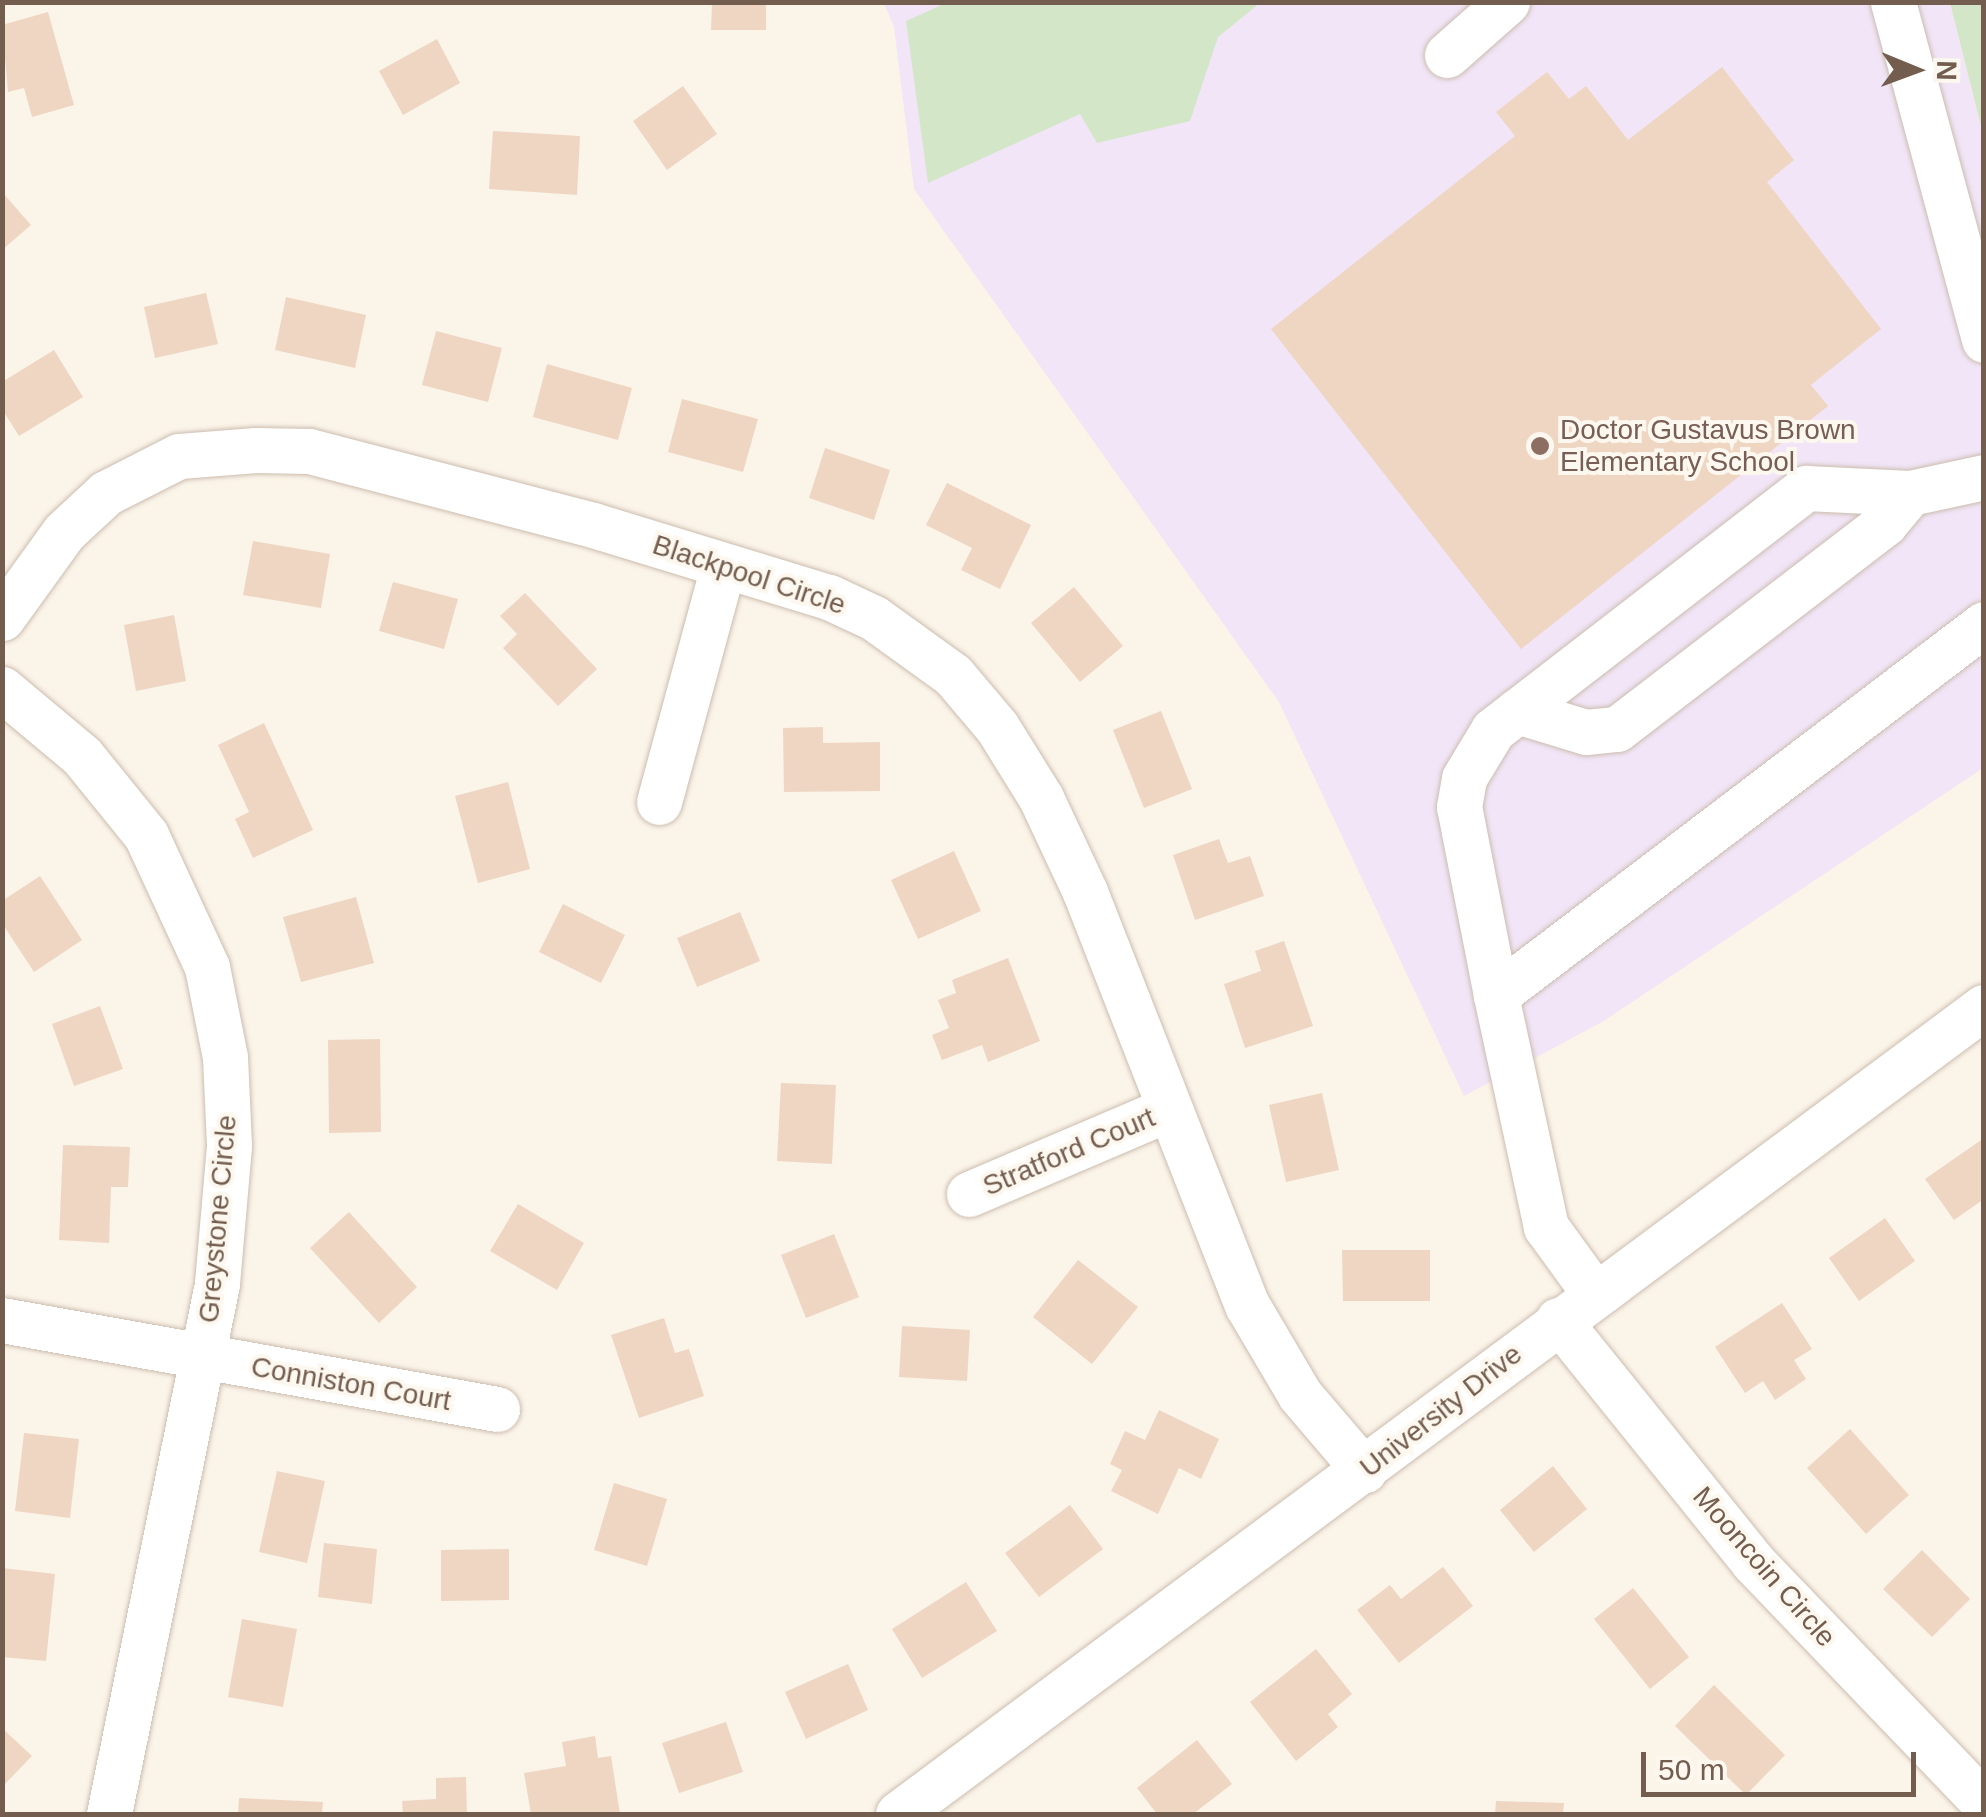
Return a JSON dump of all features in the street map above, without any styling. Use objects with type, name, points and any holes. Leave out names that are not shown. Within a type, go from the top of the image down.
[{"type":"street","points":[[1447,55],[1507,2]]},
{"type":"street","points":[[1893,2],[1984,340]]},
{"type":"street","name":"Blackpool Circle","points":[[2,618],[64,532],[106,494],[152,466],[210,452],[309,451],[372,465],[829,597],[874,618],[953,675],[997,727],[1041,798],[1085,892],[1247,1305],[1300,1395],[1364,1470]]},
{"type":"street","points":[[1594,1293],[1546,1226],[1460,807],[1476,751],[1517,711],[1806,488],[1910,493],[1984,477]]},
{"type":"street","points":[[1517,711],[1586,732],[1617,729],[1885,523],[1910,493]]},
{"type":"street","points":[[659,802],[723,566]]},
{"type":"street","points":[[1496,995],[1984,624]]},
{"type":"street","name":"Greystone Circle","points":[[2,689],[82,756],[137,824],[168,873],[207,967],[226,1057],[229,1146],[205,1358],[109,1814]]},
{"type":"street","name":"University Drive","points":[[898,1814],[1364,1470],[1594,1293],[1984,1007]]},
{"type":"street","name":"Stratford Court","points":[[969,1194],[1168,1109]]},
{"type":"street","name":"Conniston Court","points":[[2,1320],[497,1409]]},
{"type":"street","name":"Mooncoin Circle","points":[[1558,1320],[1754,1562],[1984,1803]]},
{"type":"shaded area","name":"Doctor Gustavus Brown Elementary School","points":[[884,3],[1950,3],[1983,134],[1983,768],[1602,1022],[1464,1096],[1279,702],[914,189],[894,27]]},
{"type":"green space","points":[[946,3],[1260,3],[1218,37],[1190,121],[1097,143],[1080,114],[928,183],[906,21]]},
{"type":"green space","points":[[1950,3],[1983,3],[1983,134]]},
{"type":"building","points":[[712,2],[766,2],[766,30],[711,30]]},
{"type":"building","points":[[48,12],[74,105],[32,117],[24,88],[8,92],[2,25]]},
{"type":"building","points":[[437,39],[460,83],[403,115],[379,71]]},
{"type":"building","points":[[1722,67],[1794,160],[1767,182],[1881,329],[1811,385],[1828,406],[1521,649],[1271,329],[1515,136],[1496,112],[1547,72],[1569,99],[1586,86],[1628,140]]},
{"type":"building","points":[[683,86],[717,134],[667,170],[633,121]]},
{"type":"building","points":[[493,131],[580,136],[577,195],[489,189]]},
{"type":"building","points":[[2,192],[31,225],[2,250]]},
{"type":"building","points":[[206,293],[218,344],[155,358],[144,307]]},
{"type":"building","points":[[286,297],[366,315],[355,368],[275,350]]},
{"type":"building","points":[[436,331],[502,348],[488,402],[422,385]]},
{"type":"building","points":[[54,350],[83,397],[19,436],[2,409],[2,382]]},
{"type":"building","points":[[547,364],[632,388],[618,440],[533,417]]},
{"type":"building","points":[[682,399],[758,419],[743,472],[668,452]]},
{"type":"building","points":[[825,448],[890,470],[874,520],[809,498]]},
{"type":"building","points":[[947,483],[1031,525],[1000,589],[961,570],[972,548],[926,525]]},
{"type":"building","points":[[253,541],[330,554],[321,608],[243,595]]},
{"type":"building","points":[[393,582],[458,599],[444,649],[379,631]]},
{"type":"building","points":[[1074,587],[1123,646],[1080,682],[1031,623]]},
{"type":"building","points":[[525,593],[597,669],[558,706],[503,648],[517,634],[500,616]]},
{"type":"building","points":[[174,615],[186,681],[136,691],[124,625]]},
{"type":"building","points":[[1161,711],[1192,789],[1144,808],[1113,730]]},
{"type":"building","points":[[264,723],[313,830],[253,858],[235,819],[249,812],[218,745]]},
{"type":"building","points":[[823,727],[823,743],[880,742],[880,791],[784,792],[783,728]]},
{"type":"building","points":[[508,782],[530,869],[478,883],[455,796]]},
{"type":"building","points":[[1219,839],[1228,863],[1250,856],[1264,896],[1195,920],[1173,855]]},
{"type":"building","points":[[954,851],[981,911],[918,939],[891,880]]},
{"type":"building","points":[[40,876],[82,940],[34,972],[2,923],[2,901]]},
{"type":"building","points":[[356,897],[374,963],[301,982],[283,917]]},
{"type":"building","points":[[563,904],[625,935],[601,983],[539,952]]},
{"type":"building","points":[[740,912],[760,961],[697,987],[677,938]]},
{"type":"building","points":[[1284,941],[1313,1026],[1245,1048],[1224,984],[1261,971],[1255,951]]},
{"type":"building","points":[[1008,958],[1040,1041],[988,1062],[982,1045],[942,1060],[932,1035],[949,1028],[938,1000],[956,993],[952,980]]},
{"type":"building","points":[[100,1006],[123,1069],[74,1086],[52,1024]]},
{"type":"building","points":[[380,1039],[381,1132],[329,1133],[328,1040]]},
{"type":"building","points":[[781,1083],[836,1085],[832,1164],[777,1161]]},
{"type":"building","points":[[1322,1093],[1339,1170],[1286,1182],[1269,1105]]},
{"type":"building","points":[[1984,1138],[1984,1199],[1954,1220],[1925,1179]]},
{"type":"building","points":[[63,1145],[130,1147],[128,1187],[111,1187],[109,1243],[59,1240]]},
{"type":"building","points":[[518,1204],[584,1243],[557,1290],[490,1251]]},
{"type":"building","points":[[349,1212],[417,1287],[379,1323],[310,1248]]},
{"type":"building","points":[[1885,1218],[1915,1261],[1859,1301],[1829,1258]]},
{"type":"building","points":[[834,1234],[859,1297],[806,1318],[781,1255]]},
{"type":"building","points":[[1342,1250],[1430,1250],[1430,1301],[1343,1301]]},
{"type":"building","points":[[1078,1260],[1138,1307],[1092,1364],[1033,1317]]},
{"type":"building","points":[[1782,1303],[1812,1349],[1794,1360],[1806,1379],[1775,1400],[1763,1381],[1745,1393],[1715,1347]]},
{"type":"building","points":[[664,1318],[675,1353],[689,1349],[704,1396],[639,1418],[611,1335]]},
{"type":"building","points":[[902,1326],[970,1330],[967,1381],[899,1377]]},
{"type":"building","points":[[1159,1410],[1219,1439],[1201,1479],[1179,1468],[1158,1514],[1111,1491],[1122,1470],[1110,1464],[1125,1431],[1145,1440]]},
{"type":"building","points":[[1850,1429],[1909,1495],[1866,1534],[1807,1468]]},
{"type":"building","points":[[24,1433],[79,1439],[70,1518],[15,1511]]},
{"type":"building","points":[[1553,1466],[1587,1509],[1534,1552],[1500,1510]]},
{"type":"building","points":[[277,1471],[325,1481],[307,1563],[259,1552]]},
{"type":"building","points":[[614,1483],[667,1499],[647,1566],[594,1550]]},
{"type":"building","points":[[1070,1505],[1103,1549],[1039,1597],[1005,1553]]},
{"type":"building","points":[[324,1543],[377,1549],[372,1604],[318,1597]]},
{"type":"building","points":[[509,1549],[509,1600],[441,1601],[441,1550]]},
{"type":"building","points":[[1922,1550],[1970,1599],[1932,1637],[1883,1589]]},
{"type":"building","points":[[1443,1567],[1473,1606],[1399,1663],[1357,1610],[1390,1585],[1401,1599]]},
{"type":"building","points":[[2,1568],[55,1574],[46,1661],[2,1657]]},
{"type":"building","points":[[966,1582],[997,1631],[922,1678],[892,1629]]},
{"type":"building","points":[[1633,1588],[1689,1657],[1650,1689],[1594,1619]]},
{"type":"building","points":[[242,1619],[297,1629],[283,1707],[228,1697]]},
{"type":"building","points":[[1316,1649],[1352,1694],[1328,1714],[1338,1727],[1296,1761],[1250,1702]]},
{"type":"building","points":[[848,1664],[868,1710],[806,1739],[785,1692]]},
{"type":"building","points":[[1714,1685],[1785,1755],[1746,1795],[1675,1726]]},
{"type":"building","points":[[726,1722],[743,1772],[679,1793],[662,1743]]},
{"type":"building","points":[[2,1728],[32,1756],[2,1787]]},
{"type":"building","points":[[595,1736],[598,1758],[611,1756],[620,1814],[531,1814],[524,1773],[566,1766],[562,1742]]},
{"type":"building","points":[[1197,1740],[1232,1784],[1193,1814],[1157,1814],[1137,1788]]},
{"type":"building","points":[[466,1777],[467,1814],[403,1814],[402,1801],[436,1799],[436,1778]]},
{"type":"building","points":[[239,1798],[323,1802],[322,1814],[238,1814]]},
{"type":"building","points":[[1496,1801],[1564,1803],[1563,1814],[1495,1814]]},
{"type":"place","name":"Doctor Gustavus Brown Elementary School","points":[[1540,446]]}]
